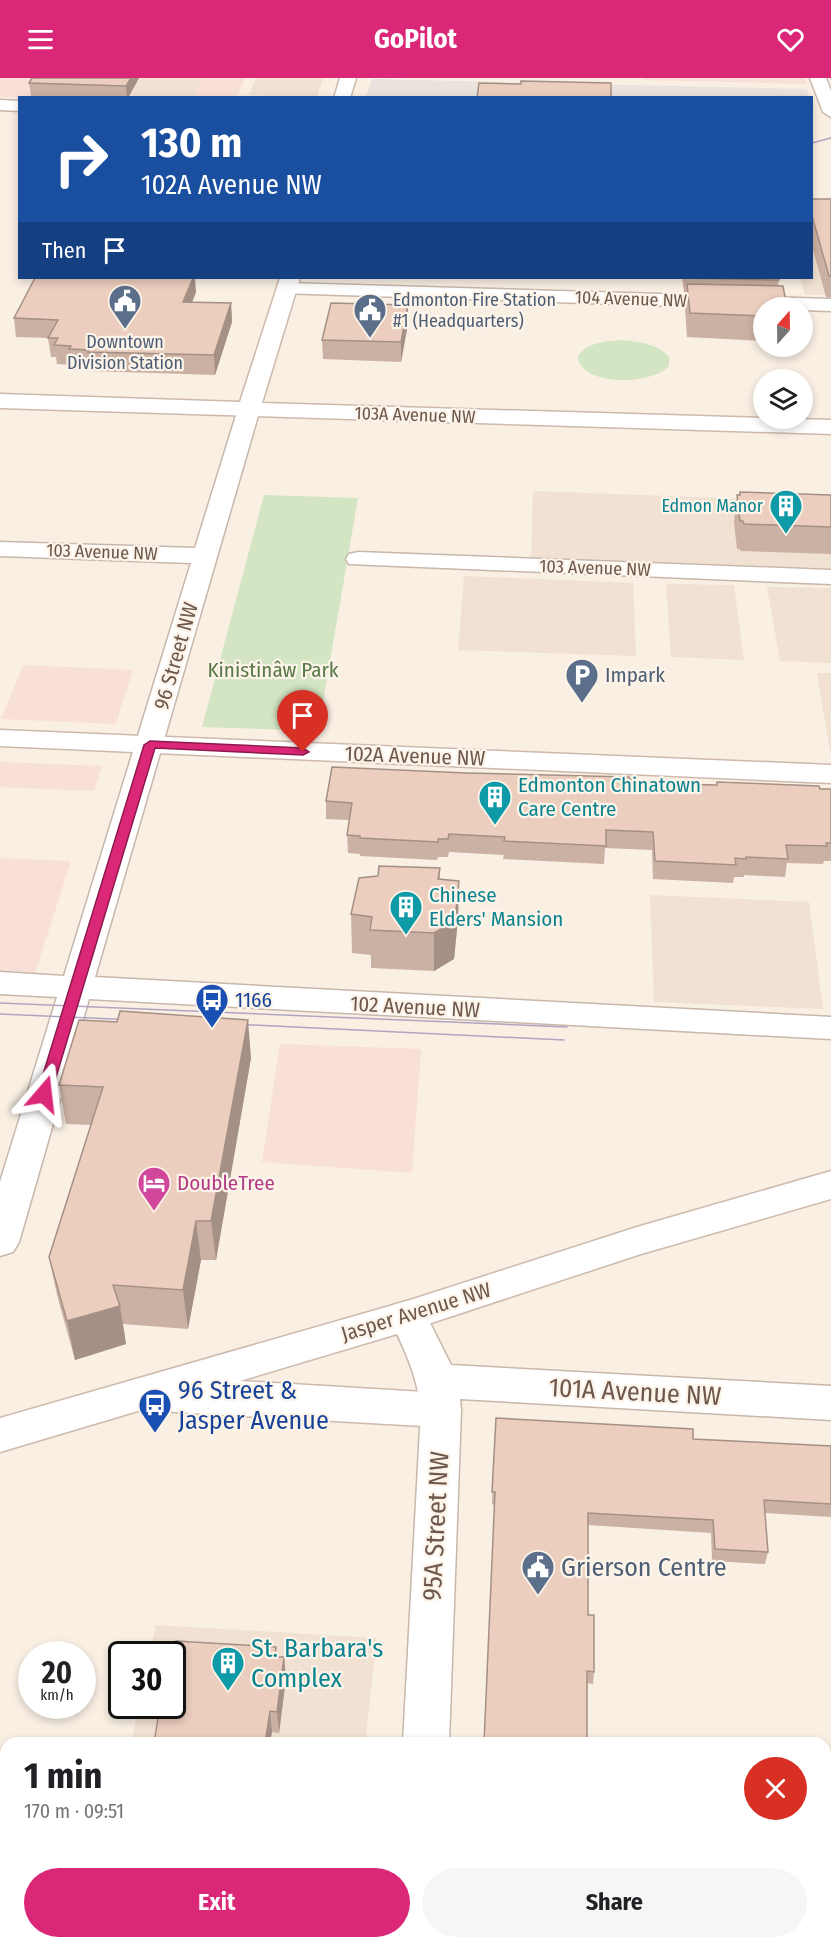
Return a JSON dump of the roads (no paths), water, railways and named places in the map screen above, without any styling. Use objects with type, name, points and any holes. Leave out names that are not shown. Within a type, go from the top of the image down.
[{"type":"street","points":[[343,96],[348,78]]},
{"type":"street","points":[[818,78],[831,112]]},
{"type":"street","points":[[0,105],[18,106]]},
{"type":"street","name":"104 Avenue NW","points":[[289,283],[831,305]]},
{"type":"street","name":"96 Street NW","points":[[0,1242],[150,745],[204,556],[289,283]]},
{"type":"street","name":"103A Avenue NW","points":[[0,401],[831,427]]},
{"type":"street","name":"103 Avenue NW","points":[[0,549],[204,556]]},
{"type":"street","name":"103 Avenue NW","points":[[358,559],[831,577]]},
{"type":"street","name":"102A Avenue NW","points":[[0,738],[831,774]]},
{"type":"street","name":"102 Avenue NW","points":[[0,983],[831,1028]]},
{"type":"street","name":"Jasper Avenue NW","points":[[0,1435],[407,1317],[637,1241],[831,1185]]},
{"type":"street","name":"95A Street NW","points":[[407,1317],[431,1360],[440,1396],[426,1737]]},
{"type":"street","name":"101A Avenue NW","points":[[132,1396],[440,1396],[831,1403]]},
{"type":"tram line","points":[[813,143],[831,138]]},
{"type":"tram line","points":[[0,1003],[567,1027]]},
{"type":"tram line","points":[[0,1014],[135,1020]]},
{"type":"tram line","points":[[231,1024],[564,1040]]},
{"type":"place","name":"Downtown Division Station","points":[[125,330]]},
{"type":"place","name":"Edmonton Fire Station #1 (Headquarters)","points":[[370,339]]},
{"type":"place","name":"Edmon Manor","points":[[786,535]]},
{"type":"place","name":"Impark","points":[[582,704]]},
{"type":"place","name":"Edmonton Chinatown Care Centre","points":[[495,826]]},
{"type":"place","name":"Chinese Elders' Mansion","points":[[406,936]]},
{"type":"place","name":"1166","points":[[212,1029]]},
{"type":"place","name":"DoubleTree","points":[[154,1212]]},
{"type":"place","name":"96 Street & Jasper Avenue","points":[[155,1434]]},
{"type":"place","name":"Grierson Centre","points":[[538,1596]]},
{"type":"place","name":"St. Barbara's Complex","points":[[228,1692]]},
{"type":"park label","name":"Kinistinâw Park","points":[[273,670]]}]
